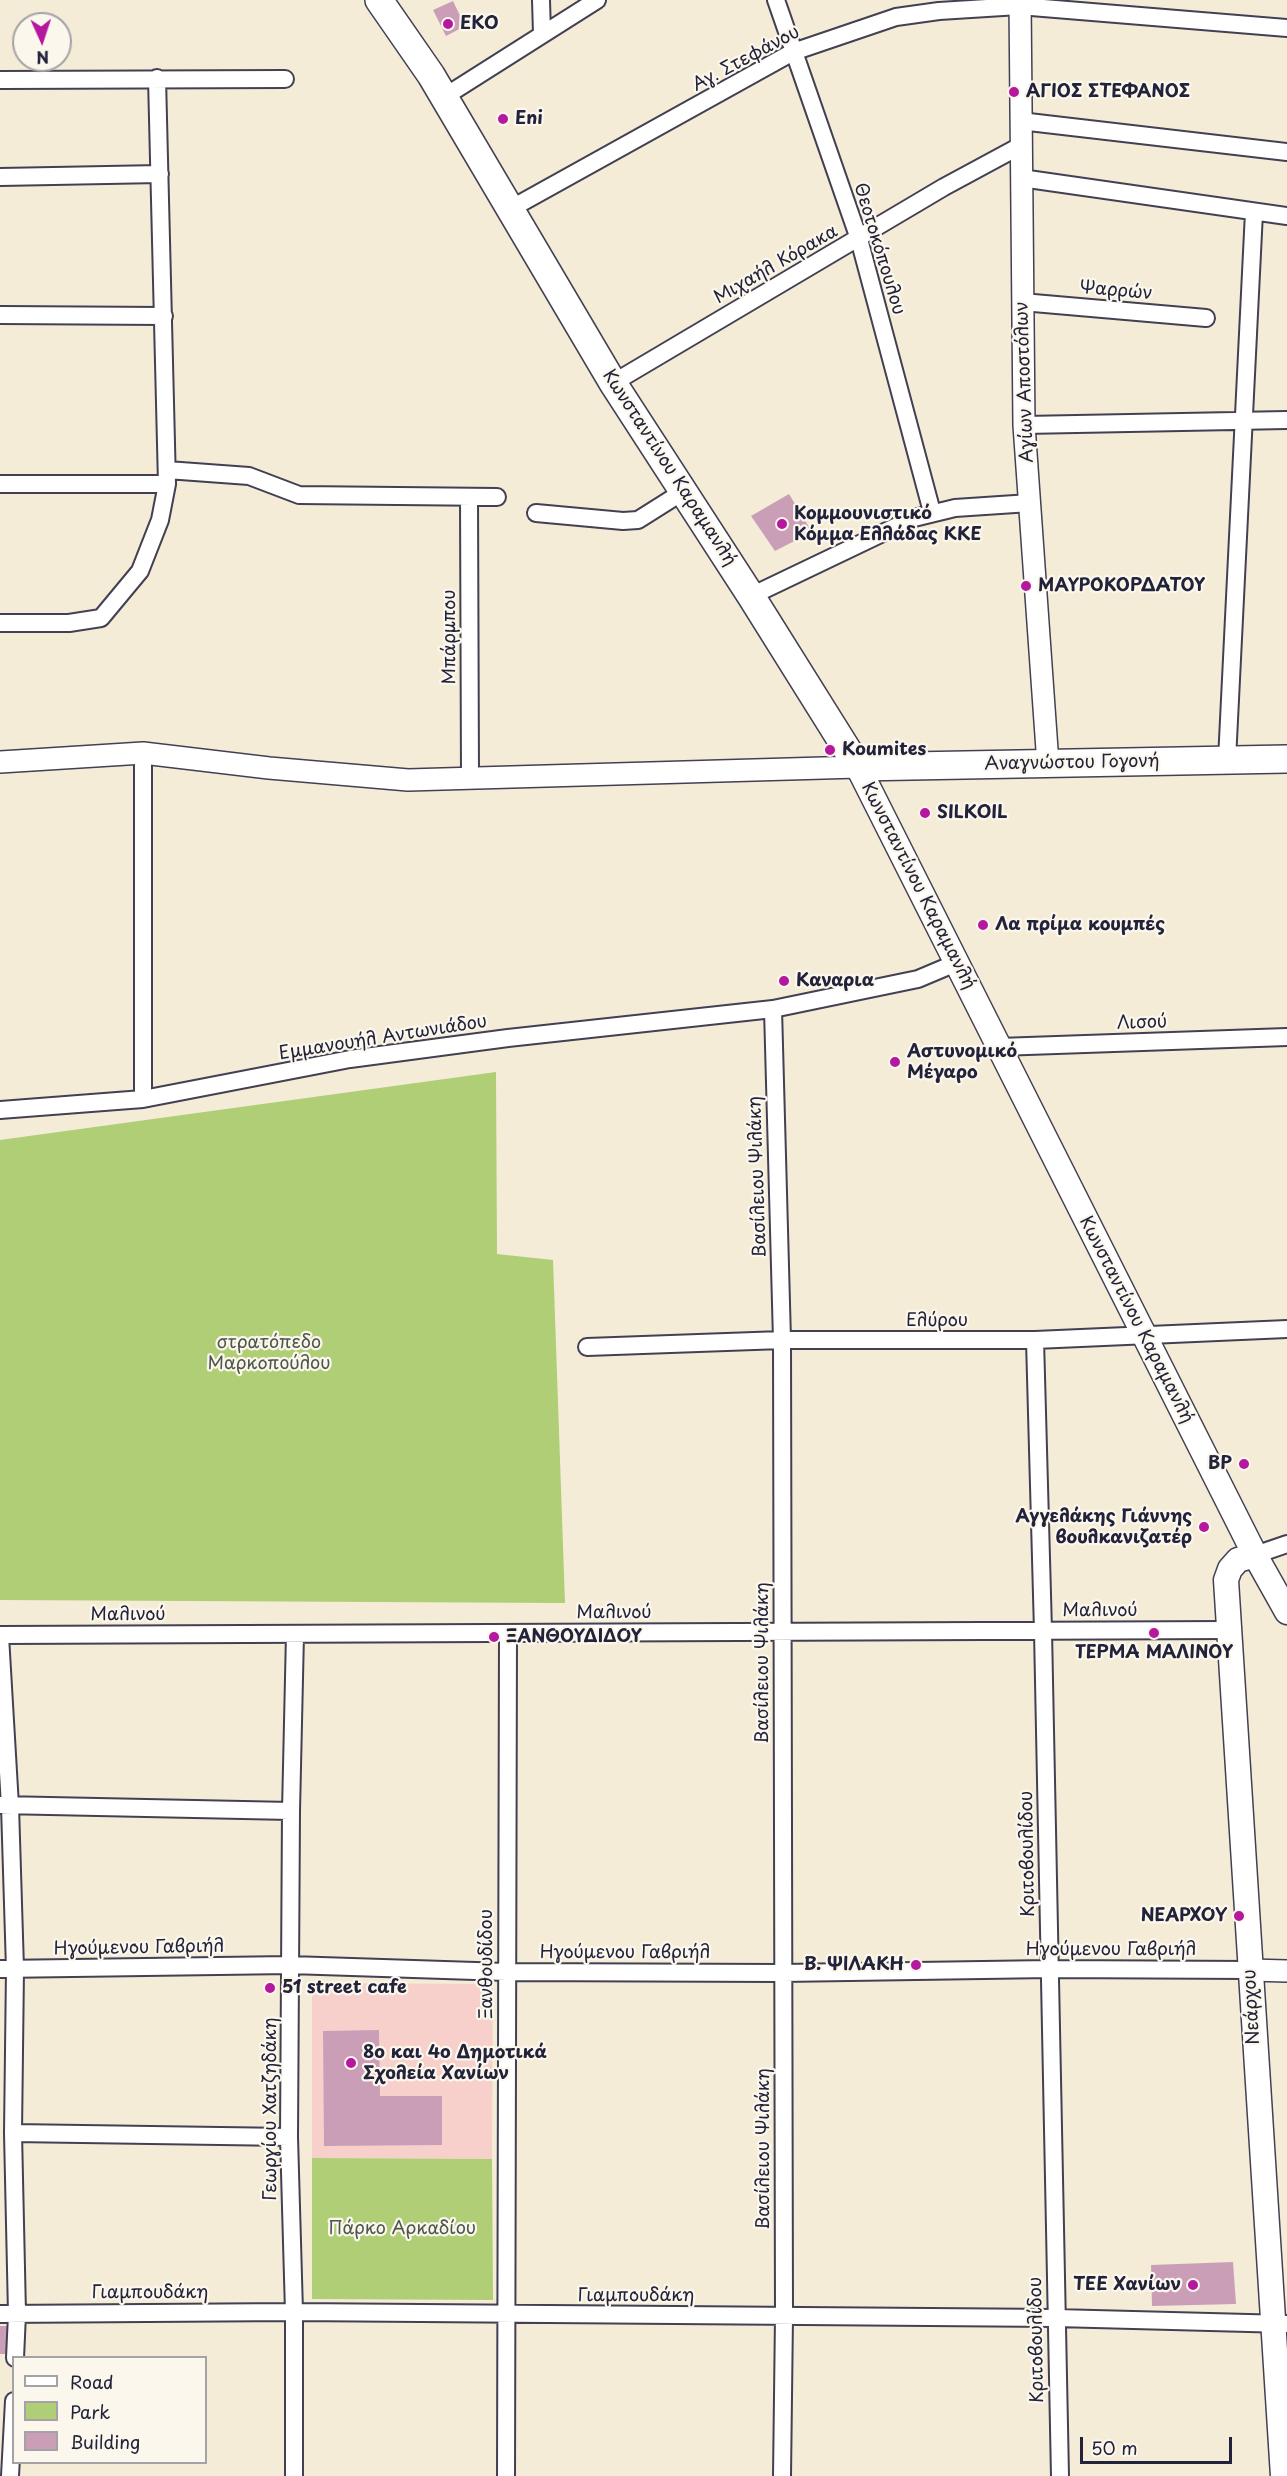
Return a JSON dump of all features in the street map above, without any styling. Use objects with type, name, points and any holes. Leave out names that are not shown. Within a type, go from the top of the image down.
[{"type":"main road","name":"Κωνσταντίνου Καραμανλή","points":[[379,0],[431,75],[614,383],[858,767],[1255,1555],[1287,1612]]},
{"type":"main road","name":"Αναγνώστου Γογονή","points":[[858,767],[1287,759]]},
{"type":"main road","name":"Νεάρχου","points":[[1255,1555],[1238,1560],[1230,1569],[1226,1580],[1250,1970],[1279,2324],[1283,2476]]},
{"type":"street","points":[[541,0],[542,34]]},
{"type":"street","points":[[444,98],[597,0]]},
{"type":"street","name":"Θεοτοκόπουλου","points":[[776,0],[859,239],[932,512]]},
{"type":"street","name":"Αγ. Στεφάνου","points":[[512,208],[793,52],[897,17],[1020,3],[1287,28]]},
{"type":"street","name":"Αγίων Αποστόλων","points":[[1020,3],[1024,426],[1048,764]]},
{"type":"street","points":[[0,623],[69,623],[101,618],[141,570],[160,520],[167,477],[157,78]]},
{"type":"street","points":[[0,80],[285,79]]},
{"type":"street","points":[[1020,121],[1287,152]]},
{"type":"street","name":"Μιχαήλ Κόρακα","points":[[614,383],[859,239],[944,186],[1020,146]]},
{"type":"street","points":[[0,177],[160,174]]},
{"type":"street","points":[[1021,178],[1287,216]]},
{"type":"street","points":[[1227,760],[1254,212]]},
{"type":"street","name":"Ψαρρών","points":[[1022,303],[1206,318]]},
{"type":"street","points":[[0,315],[164,316]]},
{"type":"street","points":[[1024,426],[1287,420]]},
{"type":"street","points":[[0,484],[249,476],[299,495],[497,497]]},
{"type":"street","points":[[536,513],[623,521],[638,520],[684,491]]},
{"type":"street","name":"Μπάρμπου","points":[[469,497],[470,778]]},
{"type":"street","points":[[751,596],[932,512],[955,508],[1030,503]]},
{"type":"street","points":[[143,753],[143,1099]]},
{"type":"street","points":[[0,762],[143,753],[269,768],[408,780],[858,767]]},
{"type":"street","name":"Εμμανουήλ Αντωνιάδου","points":[[0,1110],[143,1099],[350,1059],[508,1038],[773,1009],[918,980],[956,963]]},
{"type":"street","name":"Βασίλειου Ψιλάκη","points":[[773,1009],[782,1340],[784,2316],[782,2476]]},
{"type":"street","name":"Λισού","points":[[999,1047],[1287,1037]]},
{"type":"street","name":"Ελύρου","points":[[587,1347],[782,1340],[1035,1340],[1287,1329]]},
{"type":"street","name":"Κριτοβουλίδου","points":[[1035,1340],[1060,2476]]},
{"type":"street","points":[[1255,1555],[1287,1544]]},
{"type":"street","name":"Μαλινού","points":[[0,1635],[1229,1630]]},
{"type":"street","name":"Ξανθουδίδου","points":[[506,2476],[508,1633]]},
{"type":"street","name":"Γεωργίου Χατζηδάκη","points":[[294,2476],[290,1965],[296,1634]]},
{"type":"street","points":[[0,1635],[12,2133],[8,2314],[15,2356]]},
{"type":"street","points":[[5,1805],[291,1811]]},
{"type":"street","name":"Ηγούμενου Γαβριήλ","points":[[8,1969],[290,1965],[507,1972],[1250,1970]]},
{"type":"street","points":[[1250,1970],[1287,1971]]},
{"type":"street","points":[[12,2133],[290,2137]]},
{"type":"street","name":"Γιαμπουδάκη","points":[[8,2314],[294,2312],[1056,2318],[1279,2324]]},
{"type":"street","points":[[10,2476],[12,2438]]},
{"type":"shaded area","points":[[312,1983],[493,1984],[492,2159],[312,2158]]},
{"type":"green space","name":"στρατόπεδο Μαρκοπούλου","points":[[496,1072],[497,1254],[553,1260],[565,1603],[0,1600],[0,1140]]},
{"type":"green space","name":"Πάρκο Αρκαδίου","points":[[312,2158],[492,2159],[493,2300],[312,2299]]},
{"type":"building","points":[[453,1],[465,26],[446,36],[433,10]]},
{"type":"building","name":"Κομμουνιστικό Κόμμα Ελλάδας ΚΚΕ","points":[[789,494],[812,532],[775,551],[751,516]]},
{"type":"building","name":"8ο και 4ο Δημοτικά Σχολεία Χανίων","points":[[379,2030],[380,2096],[442,2096],[442,2145],[324,2146],[323,2031]]},
{"type":"building","name":"ΤΕΕ Χανίων","points":[[1233,2262],[1236,2304],[1152,2306],[1151,2265]]},
{"type":"building","points":[[0,2326],[8,2326],[8,2354],[0,2354]]},
{"type":"place","name":"EKO","points":[[448,24]]},
{"type":"place","name":"ΑΓΙΟΣ ΣΤΕΦΑΝΟΣ","points":[[1014,92]]},
{"type":"place","name":"Eni","points":[[503,119]]},
{"type":"place","name":"Κομμουνιστικό Κόμμα Ελλάδας ΚΚΕ","points":[[782,524]]},
{"type":"place","name":"ΜΑΥΡΟΚΟΡΔΑΤΟΥ","points":[[1026,586]]},
{"type":"place","name":"Koumites","points":[[830,750]]},
{"type":"place","name":"SILKOIL","points":[[925,813]]},
{"type":"place","name":"Λα πρίμα κουμπές","points":[[983,925]]},
{"type":"place","name":"Καναρια","points":[[784,981]]},
{"type":"place","name":"Αστυνομικό Μέγαρο","points":[[895,1062]]},
{"type":"place","name":"BP","points":[[1244,1464]]},
{"type":"place","name":"Αγγελάκης Γιάννης βουλκανιζατέρ","points":[[1204,1527]]},
{"type":"place","name":"ΤΕΡΜΑ ΜΑΛΙΝΟΥ","points":[[1154,1633]]},
{"type":"place","name":"ΞΑΝΘΟΥΔΙΔΟΥ","points":[[494,1637]]},
{"type":"place","name":"ΝΕΑΡΧΟΥ","points":[[1239,1916]]},
{"type":"place","name":"Β. ΨΙΛΑΚΗ","points":[[916,1965]]},
{"type":"place","name":"51 street cafe","points":[[270,1988]]},
{"type":"place","name":"8ο και 4ο Δημοτικά Σχολεία Χανίων","points":[[351,2063]]},
{"type":"place","name":"ΤΕΕ Χανίων","points":[[1193,2285]]}]
